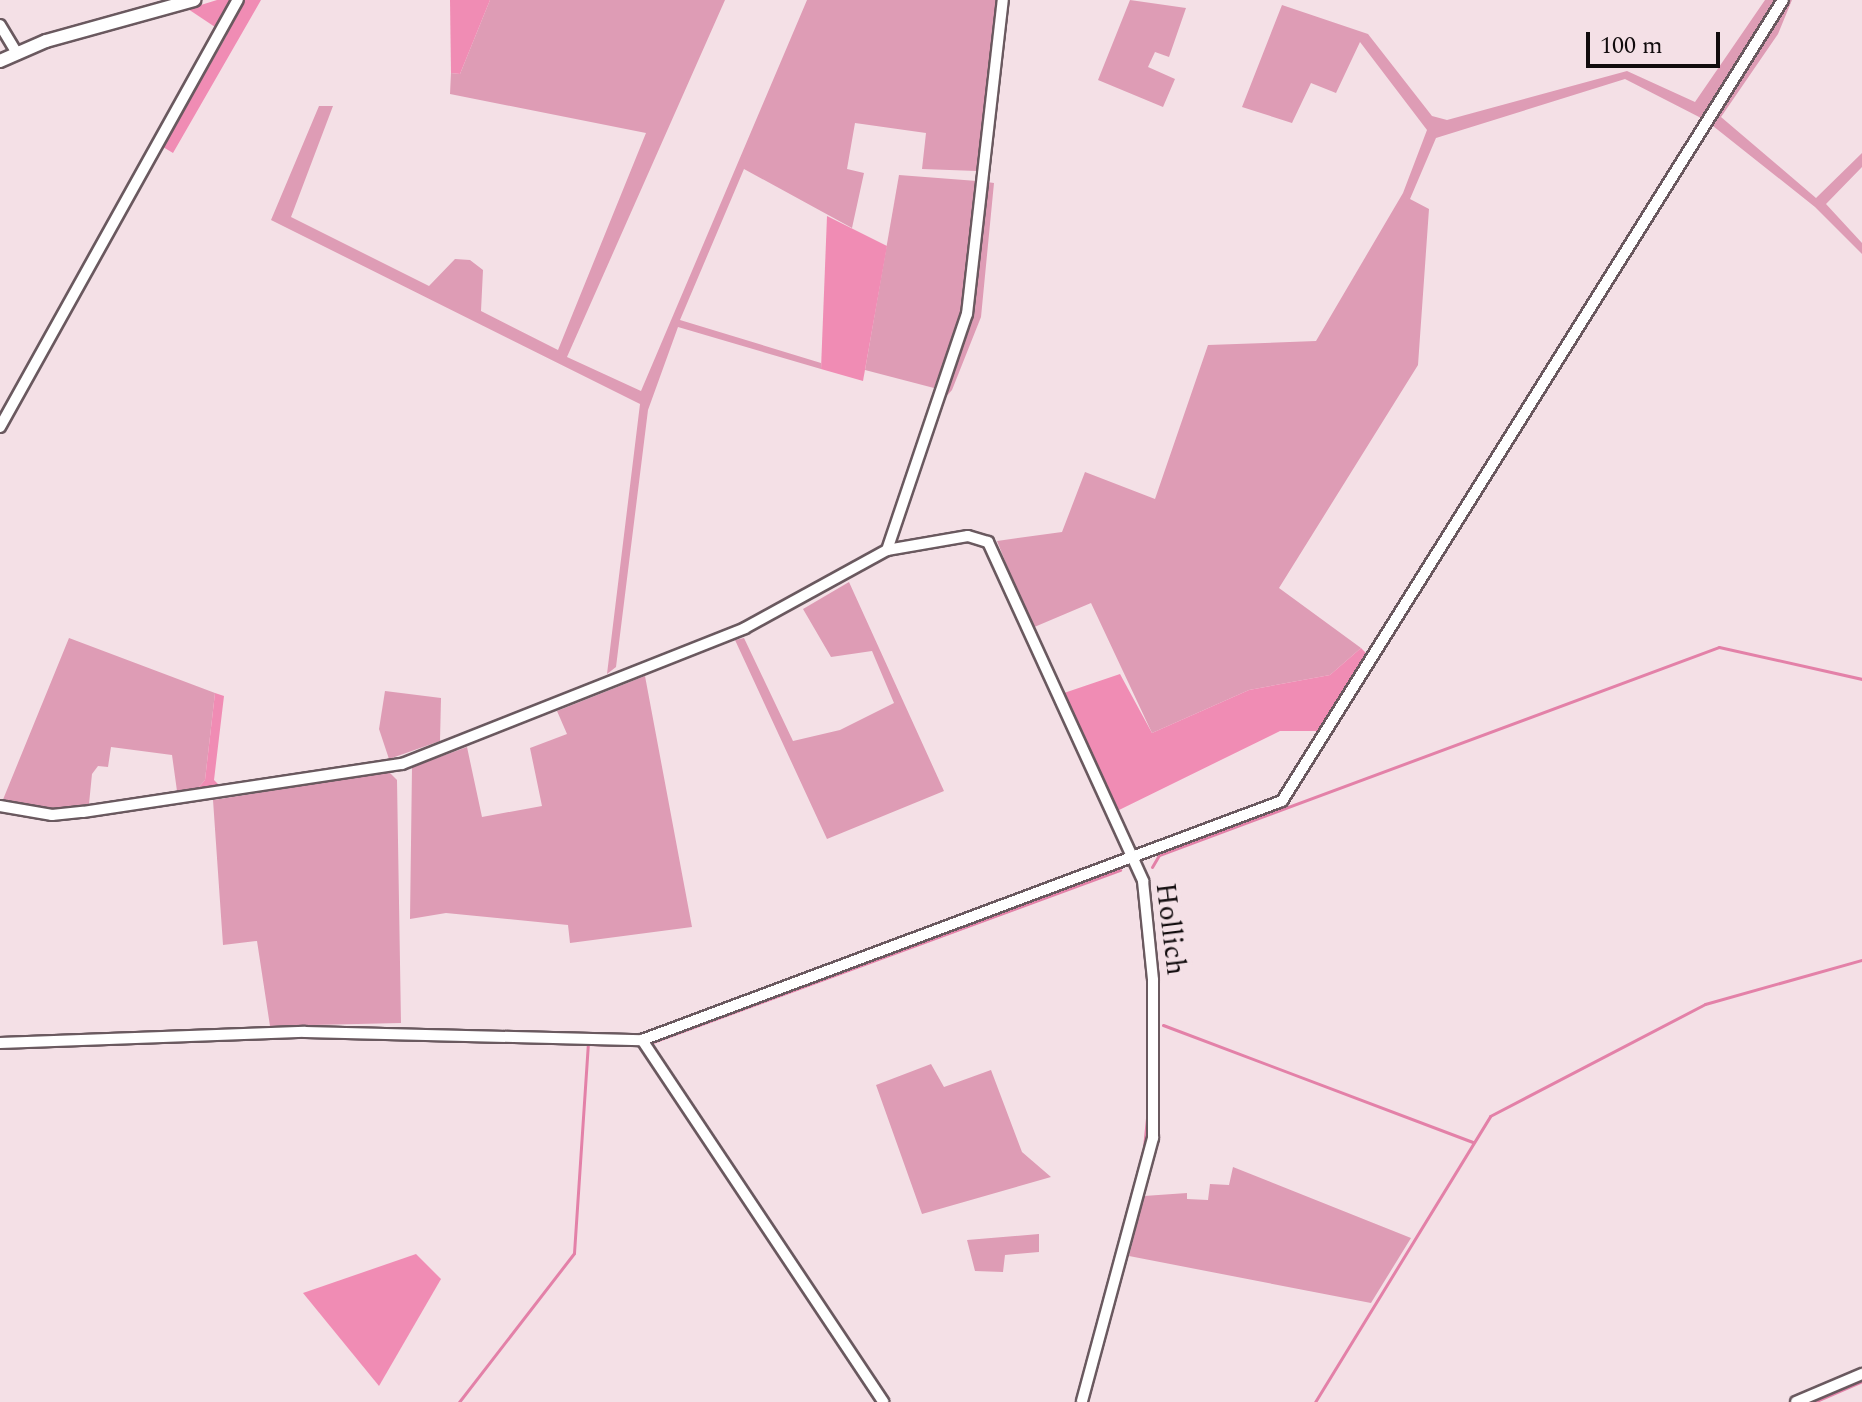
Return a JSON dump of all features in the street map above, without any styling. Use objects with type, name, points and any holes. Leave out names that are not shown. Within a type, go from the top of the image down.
[{"type":"main road","points":[[0,61],[17,53],[194,0]]},
{"type":"street","points":[[0,427],[238,0]]},
{"type":"street","points":[[887,550],[967,314],[1003,0]]},
{"type":"street","points":[[0,1043],[305,1032],[642,1040],[1130,861],[1282,801],[1783,0]]},
{"type":"street","points":[[0,25],[17,53]]},
{"type":"street","name":"Hollich","points":[[0,806],[52,815],[83,812],[402,764],[745,628],[887,550],[968,536],[988,542],[1130,861],[1143,881],[1153,980],[1153,1138],[1082,1402]]},
{"type":"street","points":[[642,1040],[883,1402]]},
{"type":"street","points":[[1796,1402],[1862,1374]]},
{"type":"shaded area","points":[[217,0],[261,0],[173,153],[163,147],[227,35],[188,9]]},
{"type":"shaded area","points":[[450,0],[490,0],[460,74],[451,73]]},
{"type":"shaded area","points":[[490,0],[725,0],[567,357],[641,391],[807,0],[996,0],[977,171],[922,169],[926,133],[855,123],[847,169],[864,173],[852,228],[744,169],[680,320],[821,363],[821,369],[678,327],[648,410],[616,667],[607,674],[640,404],[271,220],[319,106],[333,106],[291,217],[429,286],[455,259],[470,260],[483,270],[481,311],[558,350],[646,133],[450,94],[451,73],[460,74]]},
{"type":"shaded area","points":[[1130,0],[1186,8],[1169,57],[1155,52],[1148,67],[1175,79],[1163,107],[1098,80]]},
{"type":"shaded area","points":[[1765,0],[1777,0],[1703,119],[1625,79],[1436,138],[1410,199],[1429,209],[1418,365],[1279,588],[1361,648],[1330,675],[1249,690],[1152,733],[1091,603],[1032,628],[997,541],[1062,532],[1085,472],[1155,499],[1208,345],[1316,341],[1403,193],[1427,130],[1360,42],[1336,93],[1311,83],[1292,123],[1242,107],[1282,5],[1368,34],[1432,116],[1447,120],[1627,71],[1695,102]]},
{"type":"shaded area","points":[[1786,0],[1792,0],[1778,34],[1721,117],[1816,198],[1862,153],[1862,167],[1826,204],[1862,243],[1862,254],[1815,207],[1713,126]]},
{"type":"shaded area","points":[[899,175],[977,181],[962,312],[934,388],[865,370]]},
{"type":"shaded area","points":[[987,182],[994,183],[981,317],[952,390],[938,406],[971,314]]},
{"type":"shaded area","points":[[827,216],[887,246],[863,381],[821,369]]},
{"type":"shaded area","points":[[849,582],[944,791],[827,839],[735,640],[744,638],[793,741],[840,730],[894,703],[872,651],[831,657],[803,609]]},
{"type":"shaded area","points":[[69,638],[215,693],[205,780],[198,788],[177,791],[172,755],[111,747],[108,767],[98,766],[92,774],[89,804],[55,810],[2,802]]},
{"type":"shaded area","points":[[1361,648],[1368,655],[1323,731],[1280,731],[1115,812],[1064,693],[1120,674],[1152,733],[1249,690],[1330,675]]},
{"type":"shaded area","points":[[645,676],[692,927],[570,943],[568,925],[446,913],[410,919],[412,767],[467,747],[482,817],[542,806],[530,748],[567,734],[557,711]]},
{"type":"shaded area","points":[[385,691],[441,698],[440,741],[389,759],[379,729]]},
{"type":"shaded area","points":[[215,693],[224,696],[214,780],[220,786],[198,788],[205,780]]},
{"type":"shaded area","points":[[389,772],[397,780],[401,1023],[270,1026],[257,941],[223,945],[213,800]]},
{"type":"shaded area","points":[[931,1064],[944,1087],[991,1070],[1022,1152],[1051,1177],[922,1214],[876,1085]]},
{"type":"shaded area","points":[[1233,1167],[1411,1238],[1371,1303],[1129,1256],[1144,1196],[1187,1193],[1187,1199],[1208,1200],[1210,1184],[1229,1185]]},
{"type":"shaded area","points":[[1039,1234],[1039,1252],[1005,1255],[1003,1272],[975,1271],[967,1240]]},
{"type":"shaded area","points":[[416,1254],[441,1279],[379,1386],[303,1293]]},
{"type":"waterway","points":[[1152,867],[1159,855],[1719,647],[1862,679]]},
{"type":"waterway","points":[[650,1043],[1120,870]]},
{"type":"waterway","points":[[1315,1402],[1490,1116],[1705,1004],[1862,960]]},
{"type":"waterway","points":[[1163,1025],[1473,1142]]},
{"type":"waterway","points":[[459,1402],[574,1253],[588,1044],[638,1045]]},
{"type":"waterway","points":[[1144,1148],[1148,1108]]},
{"type":"waterway","points":[[1133,1195],[1141,1162]]},
{"type":"waterway","points":[[1814,1402],[1862,1381]]}]
